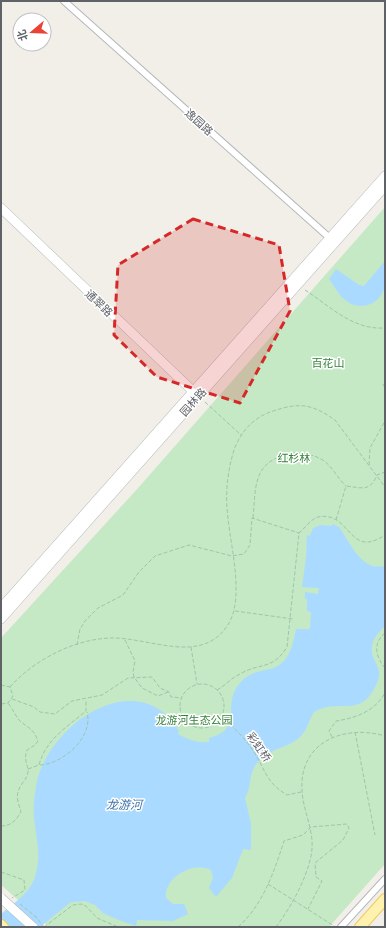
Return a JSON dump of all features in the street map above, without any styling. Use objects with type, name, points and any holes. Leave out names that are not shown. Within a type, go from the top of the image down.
[{"type":"main road","points":[[360,927],[385,899]]},
{"type":"street","name":"逸园路","points":[[64,1],[332,240]]},
{"type":"street","name":"园林路","points":[[1,608],[297,285],[385,176]]},
{"type":"street","name":"园林路","points":[[1,619],[332,240],[385,186]]},
{"type":"street","name":"通翠路","points":[[1,208],[196,394]]},
{"type":"street","points":[[341,927],[385,879]]},
{"type":"street","points":[[4,900],[33,927]]},
{"type":"path","points":[[297,285],[348,320],[363,326],[385,328]]},
{"type":"path","points":[[383,384],[385,388]]},
{"type":"path","points":[[196,394],[241,435]]},
{"type":"path","points":[[10,687],[18,678],[42,660],[77,645],[111,638],[177,648],[191,647],[209,641],[221,632],[235,611],[235,578],[228,517],[227,480],[230,462],[241,435],[249,425],[268,413],[295,405],[308,406],[325,413],[335,420],[385,487]]},
{"type":"path","points":[[369,466],[370,448],[385,421]]},
{"type":"path","points":[[77,645],[79,633],[85,621],[98,608],[123,595],[139,572],[155,556],[189,545],[232,556],[244,554],[248,550],[259,473],[266,463],[295,452],[321,459],[331,467],[339,480],[346,486],[365,488],[374,483],[377,475],[385,472]]},
{"type":"path","points":[[336,520],[346,486]]},
{"type":"path","points":[[217,690],[251,668],[270,664],[282,654],[287,647],[299,533],[312,520],[318,517],[336,520],[362,543],[375,541],[385,535]]},
{"type":"path","points":[[252,518],[299,533]]},
{"type":"path","points":[[235,611],[293,619]]},
{"type":"path","points":[[385,633],[376,646],[377,656],[385,668]]},
{"type":"path","points":[[125,639],[135,661],[133,672],[134,678],[147,692],[158,696],[169,692]]},
{"type":"path","points":[[191,647],[197,684]]},
{"type":"path","points":[[12,699],[48,715],[55,714],[62,711],[72,701],[102,695],[112,689],[120,681],[128,678],[152,677],[160,688],[169,692],[171,697],[182,698]]},
{"type":"path","points":[[197,684],[211,686],[217,690],[224,702],[222,716],[212,726],[197,728],[184,719],[181,712],[182,698],[185,692],[197,684]]},
{"type":"path","points":[[1,685],[10,687],[13,692],[12,699],[8,703],[1,704]]},
{"type":"path","points":[[332,737],[329,731],[336,721],[346,720],[370,710],[380,701],[385,692]]},
{"type":"path","points":[[28,769],[39,765],[54,763],[74,748],[87,722],[86,699]]},
{"type":"path","points":[[1,826],[7,826],[18,818],[21,811],[17,798],[18,792],[26,780],[28,769],[25,762],[27,750],[35,745],[38,740],[35,733],[29,726],[19,720],[8,703]]},
{"type":"path","points":[[39,765],[47,747],[57,734],[86,711]]},
{"type":"path","name":"彩虹桥","points":[[222,716],[250,747],[265,771],[269,781],[287,796],[302,792]]},
{"type":"path","points":[[355,732],[375,835]]},
{"type":"path","points":[[276,927],[293,899],[311,855],[311,827],[302,792],[302,778],[312,753],[322,743],[332,737],[355,732],[365,732],[385,736]]},
{"type":"path","points":[[238,927],[253,912],[268,884],[284,841],[303,835],[311,827],[347,824],[349,828],[343,840],[315,863],[316,877],[322,881],[308,909]]},
{"type":"path","points":[[1,872],[24,880],[26,885],[25,890],[4,900]]},
{"type":"path","points":[[268,884],[336,927]]},
{"type":"path","points":[[44,927],[73,905],[81,904],[86,906],[98,918],[118,927]]},
{"type":"highlighted area","points":[[193,219],[279,245],[290,311],[240,403],[157,377],[114,335],[118,265]]},
{"type":"green space","name":"龙游河生态公园","points":[[385,207],[385,864],[329,927],[49,927],[1,885],[1,638],[139,487]]},
{"type":"water","points":[[385,261],[384,289],[377,300],[367,305],[361,306],[349,303],[339,294],[329,279],[336,269],[359,285],[364,286]]},
{"type":"water","name":"龙游河","points":[[333,524],[339,527],[352,548],[369,565],[377,567],[385,566],[385,627],[376,636],[372,650],[379,674],[378,680],[372,693],[358,704],[350,706],[333,706],[314,712],[301,736],[268,754],[254,767],[249,789],[245,798],[251,824],[251,850],[243,849],[232,878],[216,897],[209,888],[213,878],[211,870],[196,867],[188,869],[174,878],[166,891],[166,898],[173,904],[184,904],[188,914],[173,921],[137,920],[136,926],[103,913],[95,905],[85,901],[71,902],[40,927],[1,927],[1,914],[25,893],[33,883],[35,877],[38,862],[34,812],[34,799],[37,781],[45,759],[59,739],[78,722],[98,709],[120,702],[142,702],[162,711],[179,731],[178,734],[193,741],[209,742],[209,738],[220,734],[230,723],[233,695],[237,687],[245,678],[254,673],[278,666],[286,659],[296,629],[310,629],[311,612],[307,611],[307,599],[305,599],[305,592],[318,594],[319,588],[302,587],[306,558],[307,535],[310,536],[313,528],[321,525],[331,526]]},
{"type":"park label","name":"百花山","points":[[328,363]]},
{"type":"park label","name":"红杉林","points":[[294,458]]}]
